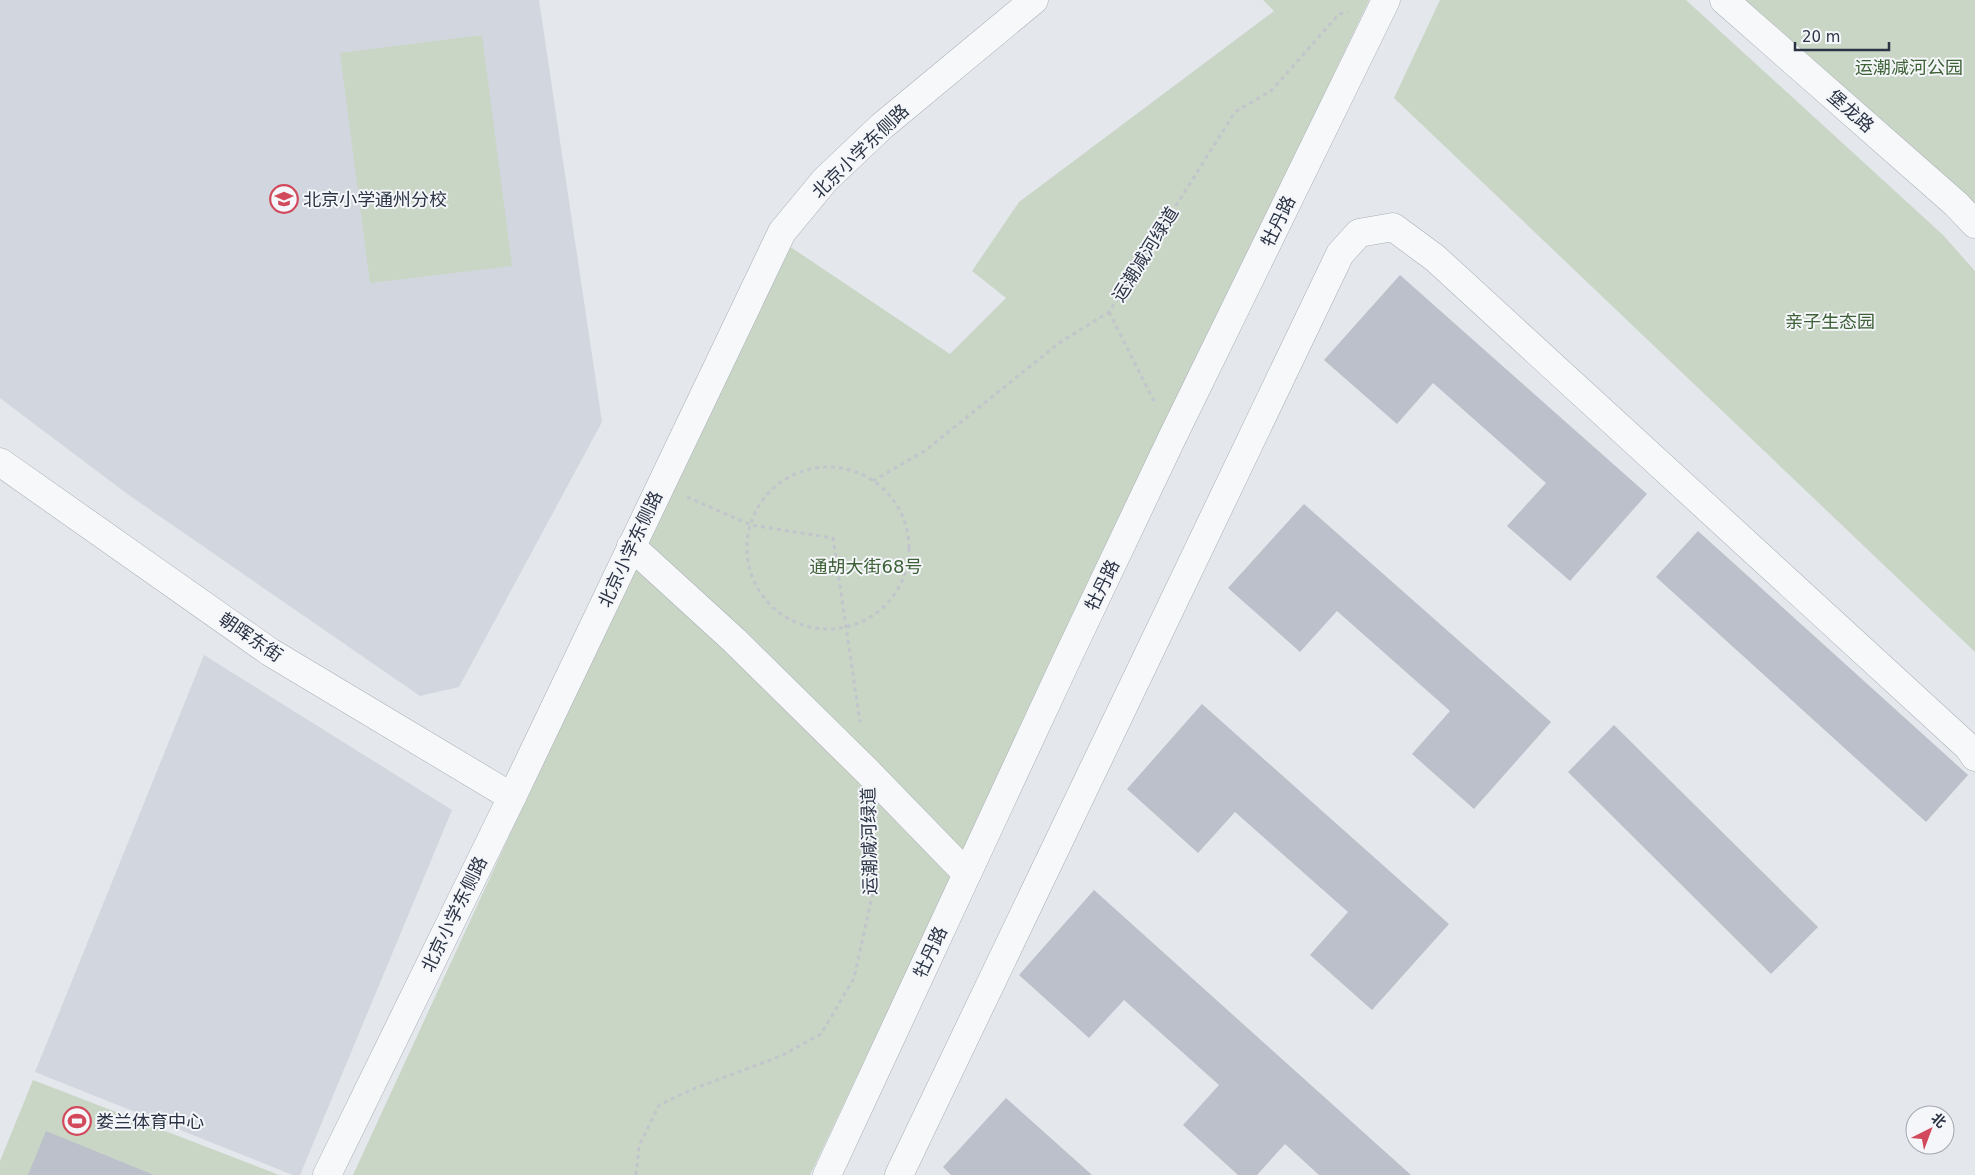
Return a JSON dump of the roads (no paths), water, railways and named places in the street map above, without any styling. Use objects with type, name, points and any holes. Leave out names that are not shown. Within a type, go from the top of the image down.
[{"type":"street","name":"北京小学东侧路","points":[[327,1175],[512,797],[782,232],[824,180],[882,126],[1034,0]]},
{"type":"street","name":"堡龙路","points":[[1724,0],[1956,204],[1975,224]]},
{"type":"street","name":"牡丹路","points":[[827,1175],[966,873],[1172,438],[1385,2]]},
{"type":"street","points":[[899,1175],[1340,254],[1359,233],[1393,227],[1435,258],[1968,746],[1975,758]]},
{"type":"street","name":"朝晖东街","points":[[0,462],[270,652],[512,797]]},
{"type":"street","points":[[631,546],[735,641],[867,771],[966,873]]},
{"type":"place","name":"北京小学通州分校","points":[[284,199]]},
{"type":"place","name":"娄兰体育中心","points":[[77,1121]]},
{"type":"park label","name":"运潮减河公园","points":[[1909,67]]},
{"type":"park label","name":"亲子生态园","points":[[1830,321]]},
{"type":"park label","name":"通胡大街68号","points":[[866,566]]}]
